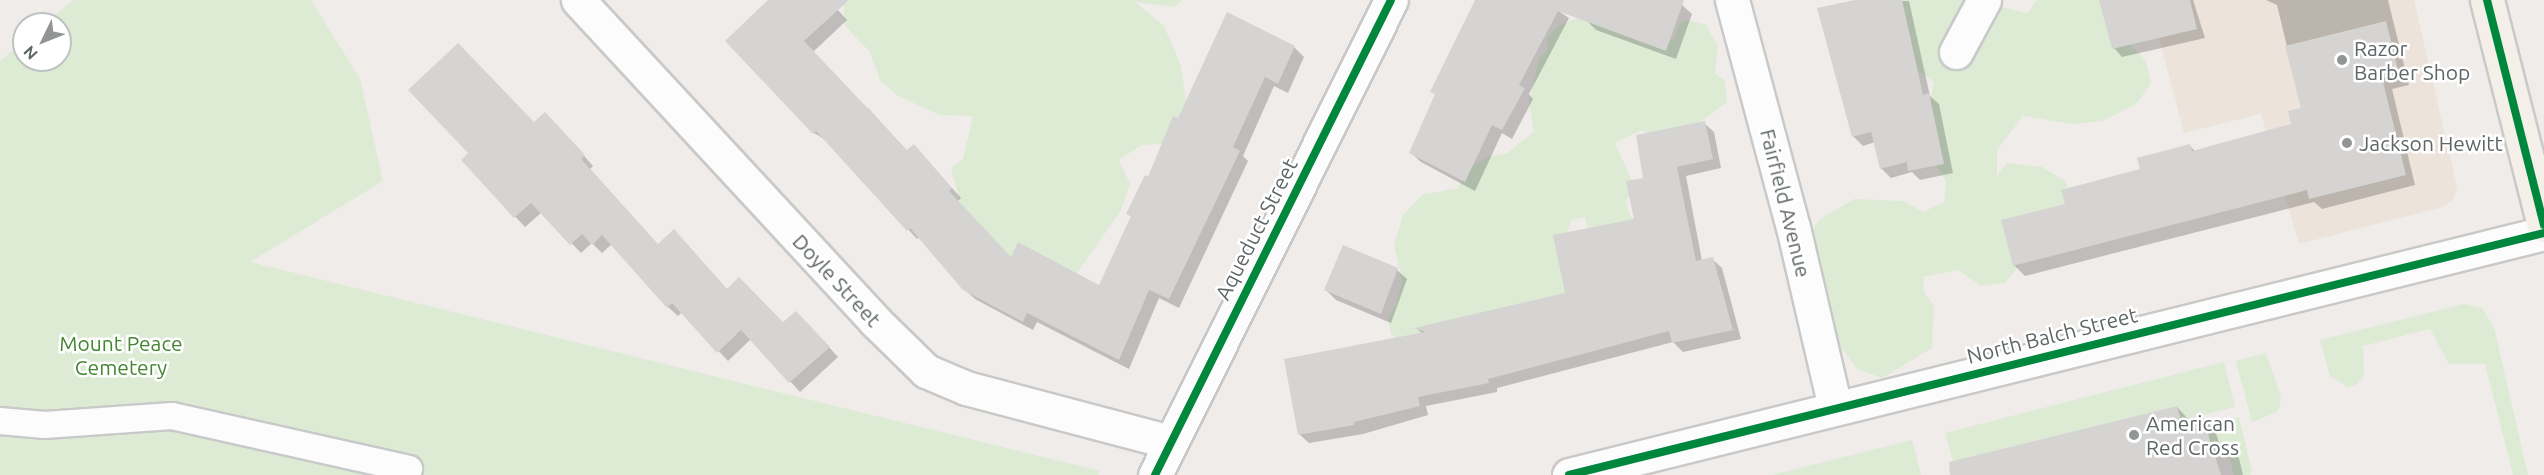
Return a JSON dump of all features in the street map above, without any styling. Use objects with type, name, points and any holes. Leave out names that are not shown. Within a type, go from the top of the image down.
[{"type":"main road","points":[[2487,0],[2544,225]]},
{"type":"street","name":"Doyle Street","points":[[578,0],[874,320],[926,371],[966,388],[1170,442]]},
{"type":"street","name":"Aqueduct Street","points":[[1155,475],[1391,0]]},
{"type":"street","name":"Fairfield Avenue","points":[[1732,0],[1793,227],[1835,407]]},
{"type":"street","points":[[1956,52],[1984,0]]},
{"type":"street","name":"North Balch Street","points":[[1569,475],[1835,407],[2544,233]]},
{"type":"lane","points":[[0,421],[45,425],[172,417],[409,469]]},
{"type":"shaded area","points":[[2149,0],[2414,0],[2457,187],[2453,200],[2442,207],[2299,244],[2261,114],[2184,133]]},
{"type":"green space","name":"Mount Peace Cemetery","points":[[73,0],[311,0],[360,79],[383,181],[250,262],[1100,471],[1098,475],[0,475],[0,61],[12,51],[12,72],[72,72],[72,12],[59,12]]},
{"type":"green space","points":[[843,0],[1182,0],[1175,7],[1135,2],[1164,26],[1181,66],[1188,116],[1171,143],[1141,145],[1119,160],[1130,184],[1120,212],[1077,273],[1026,276],[968,232],[951,168],[963,159],[973,116],[940,115],[898,96],[880,80],[870,52],[845,26]]},
{"type":"green space","points":[[1868,0],[1965,0],[1977,40],[1991,27],[2002,7],[2027,13],[2037,0],[2108,0],[2124,37],[2146,61],[2151,84],[2136,104],[2103,121],[2072,124],[2023,116],[1997,150],[1997,176],[2007,163],[2042,167],[2067,182],[2068,200],[2058,218],[2005,283],[1981,286],[1959,270],[1923,277],[1924,292],[1934,306],[1932,348],[1882,378],[1857,369],[1835,339],[1806,241],[1819,220],[1854,199],[1904,201],[1923,212],[1944,202],[1946,181],[1931,158],[1926,125],[1934,82],[1894,53]]},
{"type":"green space","points":[[1577,18],[1664,42],[1675,38],[1679,24],[1685,20],[1705,24],[1718,45],[1715,73],[1725,81],[1727,102],[1690,130],[1655,137],[1642,130],[1615,143],[1637,192],[1625,200],[1630,215],[1642,227],[1589,234],[1585,217],[1571,220],[1566,239],[1576,291],[1410,350],[1391,334],[1388,319],[1397,302],[1402,281],[1394,245],[1403,215],[1422,195],[1458,188],[1467,169],[1490,156],[1508,153],[1534,131],[1529,103],[1539,58],[1547,50],[1547,39],[1558,26]]},
{"type":"green space","points":[[2464,304],[2482,308],[2494,327],[2528,475],[2513,475],[2485,364],[2449,364],[2430,329],[2363,346],[2364,376],[2357,384],[2347,387],[2330,376],[2320,340]]},
{"type":"green space","points":[[2266,353],[2281,397],[2280,405],[2277,412],[2252,422],[2236,361]]},
{"type":"green space","points":[[2224,362],[2235,407],[2181,420],[2177,406],[1965,458],[1957,475],[1945,433]]},
{"type":"green space","points":[[2239,417],[2252,472],[2250,475],[2234,475],[2226,444],[2211,446],[2206,426]]},
{"type":"green space","points":[[1912,440],[1921,475],[1772,475]]},
{"type":"building","points":[[768,0],[849,0],[804,41],[907,150],[914,144],[952,188],[949,191],[1011,257],[1018,242],[1099,285],[1131,216],[1126,214],[1145,175],[1148,177],[1173,116],[1178,118],[1227,12],[1295,46],[1278,84],[1265,77],[1233,147],[1240,151],[1169,299],[1149,290],[1119,360],[1027,313],[1023,322],[963,290],[910,228],[907,231],[816,131],[813,134],[725,41]]},
{"type":"building","points":[[1475,0],[1684,0],[1666,51],[1558,11],[1519,85],[1525,88],[1502,130],[1492,125],[1465,182],[1409,153],[1435,94],[1430,92]]},
{"type":"building","points":[[1855,0],[1902,0],[1923,95],[1929,93],[1944,164],[1908,171],[1907,162],[1880,169],[1871,132],[1852,137],[1817,8]]},
{"type":"building","points":[[2099,0],[2190,0],[2197,29],[2112,49]]},
{"type":"building","points":[[2386,21],[2399,74],[2382,78],[2406,175],[2309,199],[2307,190],[2013,266],[2001,220],[2065,204],[2061,190],[2140,169],[2137,158],[2190,144],[2192,151],[2291,124],[2288,111],[2301,108],[2285,46]]},
{"type":"building","points":[[458,43],[534,122],[545,112],[585,155],[581,159],[658,244],[674,229],[727,289],[739,277],[783,322],[796,311],[830,347],[789,383],[741,330],[717,353],[672,303],[667,308],[602,235],[592,245],[582,234],[570,245],[531,203],[514,218],[461,160],[468,153],[408,90]]},
{"type":"building","points":[[1705,121],[1713,159],[1677,167],[1696,261],[1713,257],[1733,330],[1672,343],[1669,331],[1488,379],[1489,383],[1418,397],[1420,406],[1354,422],[1354,425],[1298,435],[1284,359],[1425,332],[1414,328],[1565,293],[1553,235],[1634,219],[1626,181],[1643,178],[1636,135]]},
{"type":"building","points":[[1343,245],[1398,268],[1381,314],[1324,290]]},
{"type":"building","name":"American Red Cross","points":[[2177,406],[2181,420],[2202,415],[2221,475],[1950,475],[1949,462]]},
{"type":"cycle path","points":[[1155,475],[1391,0]]},
{"type":"cycle path","points":[[2487,0],[2544,225]]},
{"type":"cycle path","points":[[1569,475],[2544,233]]},
{"type":"place","name":"Razor Barber Shop","points":[[2342,60]]},
{"type":"place","name":"Jackson Hewitt","points":[[2347,143]]},
{"type":"place","name":"American Red Cross","points":[[2134,435]]}]
